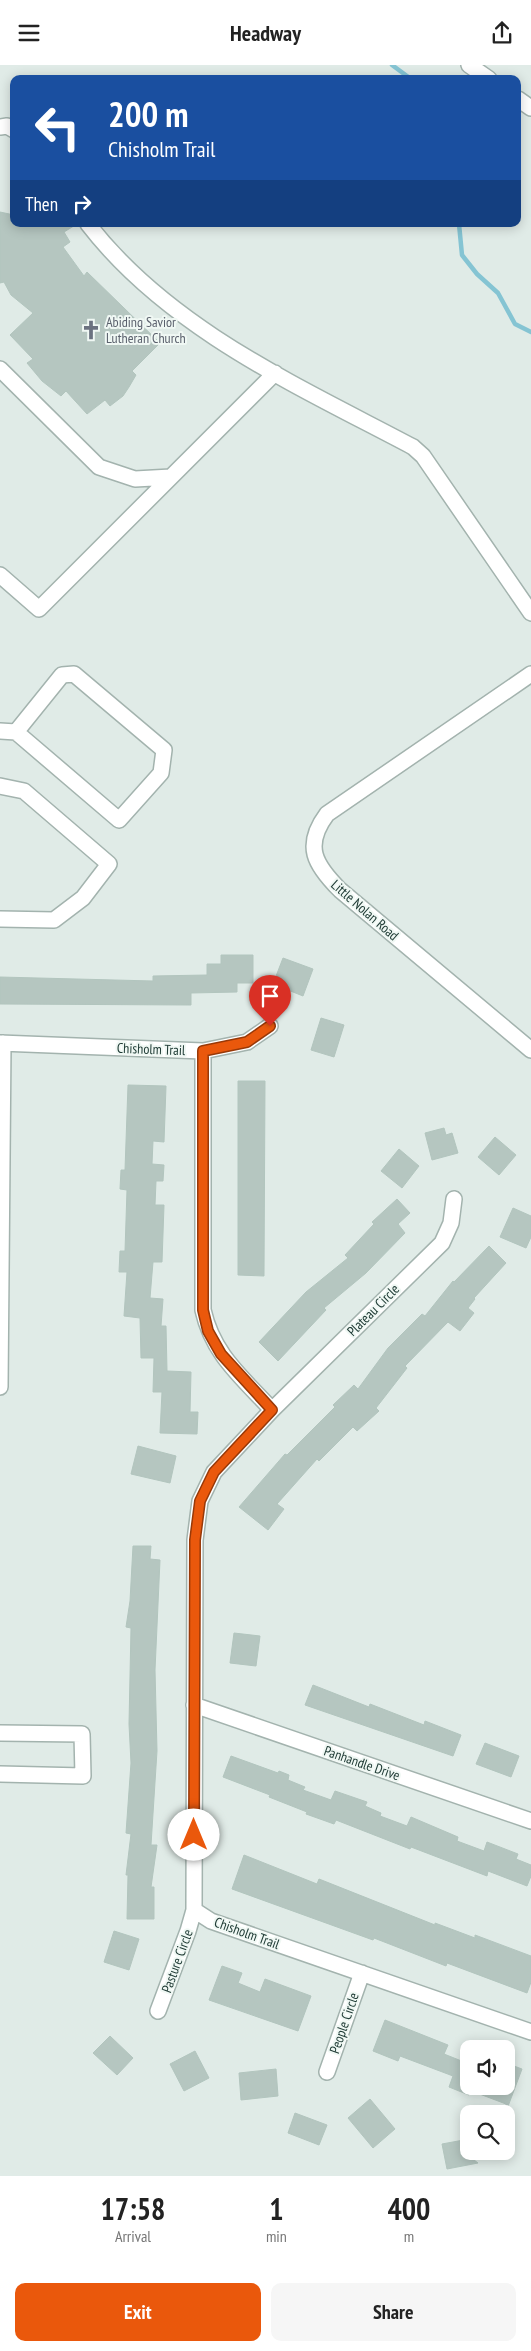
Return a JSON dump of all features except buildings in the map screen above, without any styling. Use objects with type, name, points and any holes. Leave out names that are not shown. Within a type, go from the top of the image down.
[{"type":"street","points":[[469,65],[483,75]]},
{"type":"street","points":[[90,227],[105,246],[138,280],[176,310],[275,373],[413,447],[424,456],[531,613]]},
{"type":"street","points":[[0,369],[99,467],[135,479],[170,477]]},
{"type":"street","points":[[0,575],[39,609],[275,373]]},
{"type":"street","points":[[0,731],[16,732],[119,820],[161,773],[164,751],[74,674],[62,675],[16,732]]},
{"type":"street","name":"Little Nolan Road","points":[[531,674],[327,814],[318,829],[313,847],[317,862],[325,875],[340,890],[531,1050]]},
{"type":"street","points":[[0,786],[24,791],[109,864],[83,898],[54,920],[0,919]]},
{"type":"street","points":[[203,1051],[247,1042],[270,1026]]},
{"type":"street","points":[[0,1387],[1,1043]]},
{"type":"street","name":"Chisholm Trail","points":[[1,1043],[203,1051],[203,1310],[208,1331],[221,1354],[272,1410]]},
{"type":"street","name":"Plateau Circle","points":[[272,1410],[442,1243],[451,1223],[454,1199]]},
{"type":"street","points":[[194,1910],[195,1540],[200,1501],[214,1472],[272,1410]]},
{"type":"street","name":"Panhandle Drive","points":[[194,1705],[531,1821]]},
{"type":"street","points":[[0,1733],[82,1734],[83,1775],[0,1774]]},
{"type":"street","name":"Chisholm Trail","points":[[194,1910],[211,1921],[531,2032]]},
{"type":"street","name":"Pasture Circle","points":[[158,2011],[194,1910]]},
{"type":"street","name":"People Circle","points":[[327,2072],[362,1973]]},
{"type":"waterway","points":[[392,65],[406,75]]},
{"type":"waterway","points":[[459,227],[462,255],[477,274],[498,293],[515,324],[531,332]]},
{"type":"place","name":"Abiding Savior Lutheran Church","points":[[91,330]]},
{"type":"route","points":[[194,1835],[195,1540],[200,1501],[214,1472],[272,1410],[221,1354],[208,1331],[203,1310],[203,1051],[247,1042],[270,1026]]}]
